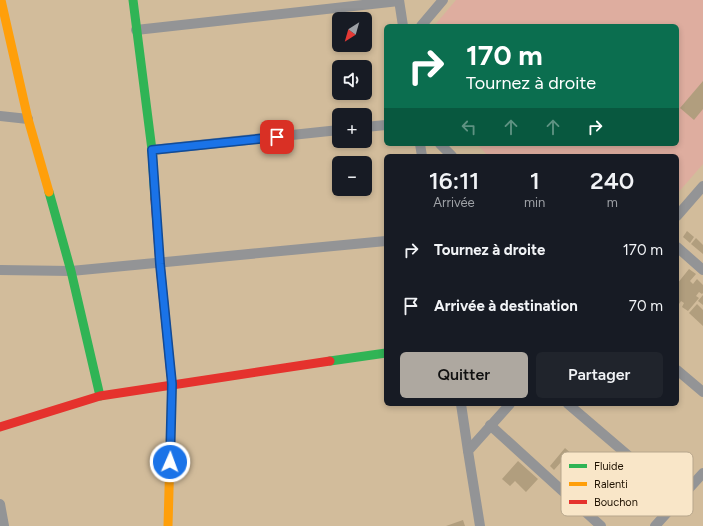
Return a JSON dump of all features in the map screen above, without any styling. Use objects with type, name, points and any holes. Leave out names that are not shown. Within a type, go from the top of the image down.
[{"type":"street","points":[[1,0],[28,119],[71,271],[100,396]]},
{"type":"street","points":[[133,0],[152,150],[160,264],[172,384],[168,526]]},
{"type":"street","points":[[423,24],[443,0]]},
{"type":"street","points":[[136,30],[399,1],[403,24]]},
{"type":"street","points":[[0,116],[28,119]]},
{"type":"street","points":[[372,127],[384,125]]},
{"type":"street","points":[[152,150],[332,131]]},
{"type":"street","points":[[442,146],[450,154]]},
{"type":"street","points":[[679,214],[703,186]]},
{"type":"street","points":[[0,270],[71,271],[160,264],[384,241]]},
{"type":"street","points":[[679,249],[703,270]]},
{"type":"street","points":[[0,427],[100,396],[384,353]]},
{"type":"street","points":[[679,372],[703,392]]},
{"type":"street","points":[[461,406],[480,526]]},
{"type":"street","points":[[468,451],[508,406]]},
{"type":"street","points":[[570,406],[624,452]]},
{"type":"street","points":[[490,425],[561,490]]},
{"type":"street","points":[[693,484],[703,473]]},
{"type":"street","points":[[0,504],[4,526]]},
{"type":"street","points":[[590,516],[601,526]]},
{"type":"street","points":[[655,526],[664,516]]},
{"type":"shaded area","points":[[456,0],[703,0],[703,164],[679,192],[679,154],[486,154],[479,146],[679,146],[679,24],[436,24]]},
{"type":"building","points":[[703,81],[703,109],[694,120],[680,108]]},
{"type":"building","points":[[687,231],[694,237],[690,243],[683,237]]},
{"type":"building","points":[[696,238],[703,245],[703,254],[691,244]]},
{"type":"building","points":[[689,269],[696,274],[690,281],[693,284],[697,279],[703,285],[703,293],[702,294],[699,292],[696,296],[699,298],[688,311],[682,307],[684,303],[681,301],[679,304],[679,282]]},
{"type":"building","points":[[703,295],[703,305],[698,301]]},
{"type":"building","points":[[697,304],[703,310],[703,326],[689,313]]},
{"type":"building","points":[[565,448],[569,452],[562,452]]},
{"type":"building","points":[[561,453],[561,462],[554,470],[550,466]]},
{"type":"building","points":[[518,461],[538,479],[526,492],[515,481],[510,486],[502,479]]},
{"type":"building","points":[[463,520],[465,526],[446,526]]},
{"type":"traffic: fast","points":[[133,0],[152,150],[155,199]]},
{"type":"traffic: fast","points":[[49,192],[71,271],[100,396]]},
{"type":"traffic: fast","points":[[330,361],[384,353]]},
{"type":"traffic: slow","points":[[1,0],[28,119],[49,192]]},
{"type":"traffic: slow","points":[[168,526],[171,375]]},
{"type":"traffic: jam","points":[[155,199],[171,375]]},
{"type":"traffic: jam","points":[[0,427],[100,396],[330,361]]},
{"type":"route","points":[[170,462],[172,384],[160,264],[152,150],[277,137]]}]
